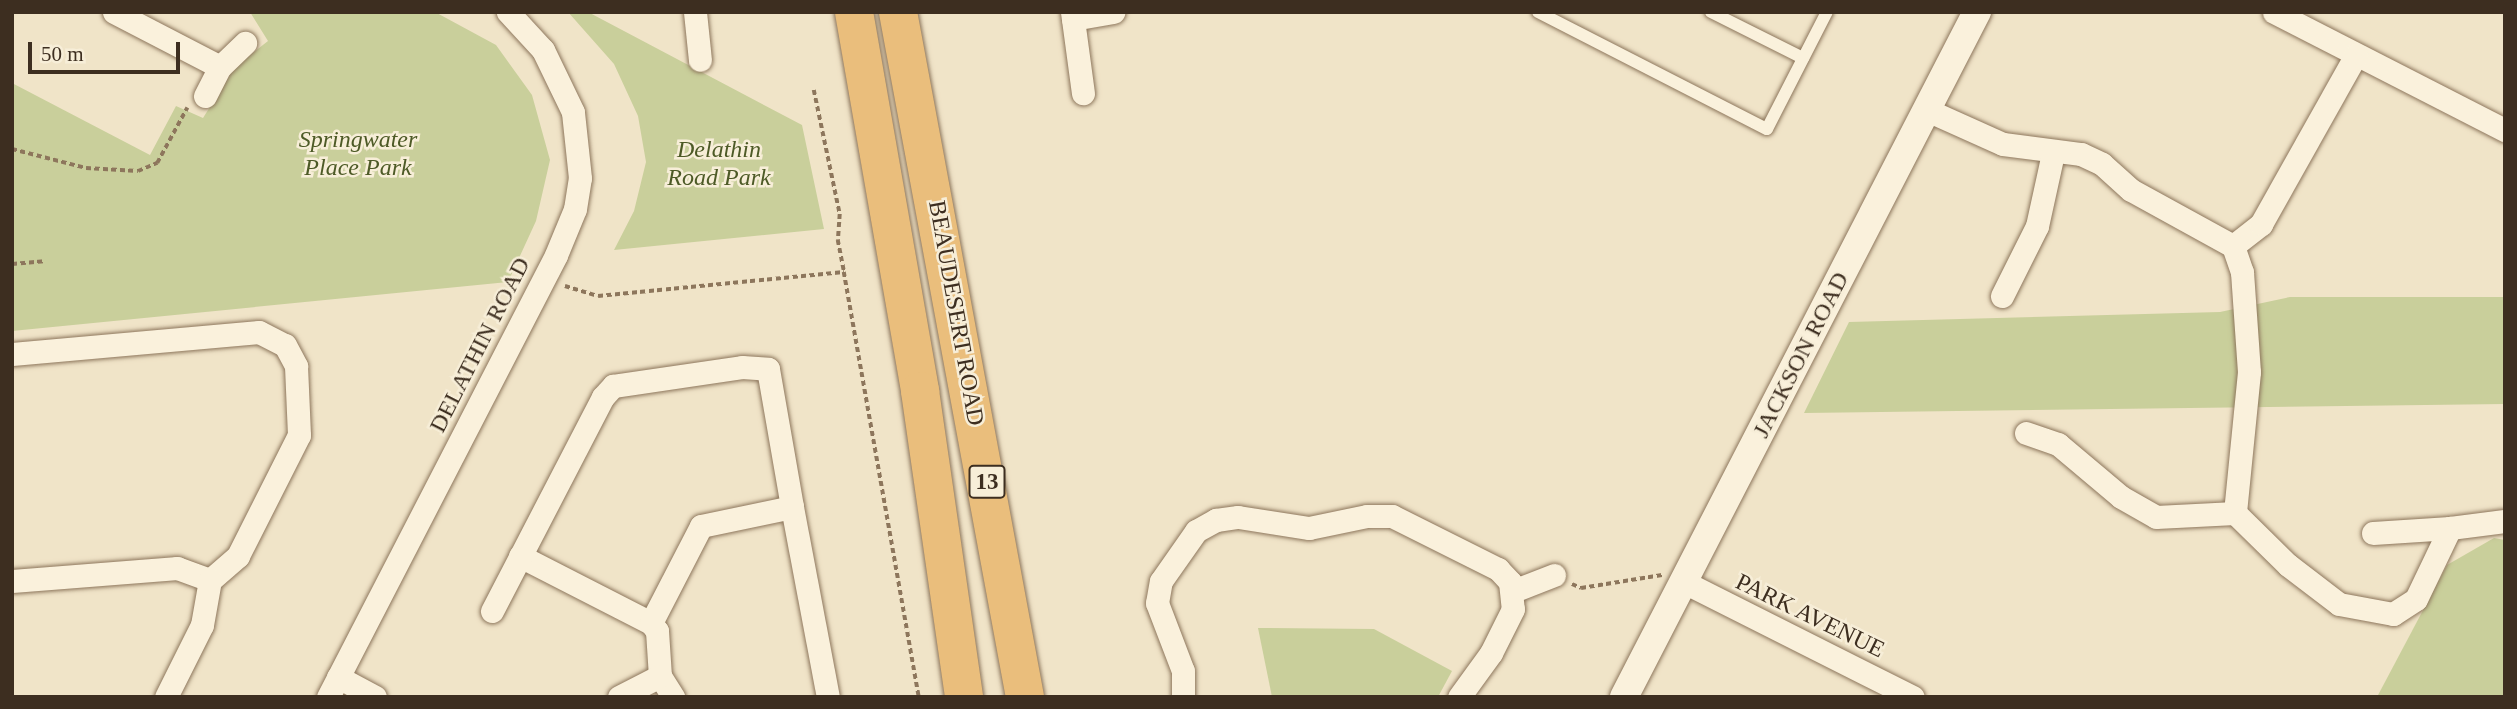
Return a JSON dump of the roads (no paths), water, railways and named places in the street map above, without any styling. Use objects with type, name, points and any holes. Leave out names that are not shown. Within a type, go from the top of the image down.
[{"type":"highway","name":"BEAUDESERT ROAD","points":[[854,12],[920,391],[964,697]]},
{"type":"highway","name":"BEAUDESERT ROAD","points":[[898,12],[1025,697]]},
{"type":"street","points":[[114,12],[219,67]]},
{"type":"street","name":"DELATHIN ROAD","points":[[333,687],[556,256],[575,209],[580,178],[573,112],[543,50],[508,12]]},
{"type":"street","points":[[695,12],[700,60]]},
{"type":"street","points":[[1083,93],[1073,16],[1113,12]]},
{"type":"street","name":"JACKSON ROAD","points":[[1624,697],[1977,12]]},
{"type":"street","points":[[2274,12],[2505,130]]},
{"type":"street","points":[[205,96],[219,67],[245,43]]},
{"type":"street","points":[[2233,246],[2261,224],[2356,55]]},
{"type":"street","points":[[1927,110],[2003,144],[2053,153],[2081,154],[2102,164],[2131,190],[2233,246],[2242,272],[2249,372],[2235,513]]},
{"type":"street","points":[[2002,296],[2037,226],[2053,153]]},
{"type":"street","points":[[12,354],[259,332],[285,345],[296,366],[299,435],[238,556],[210,580],[202,625],[166,697]]},
{"type":"street","points":[[492,611],[603,397],[613,386],[742,367],[768,369],[828,697]]},
{"type":"street","points":[[2026,433],[2058,444],[2121,497],[2156,517],[2235,513],[2288,565],[2339,604],[2368,613],[2393,614],[2416,599],[2451,528]]},
{"type":"street","points":[[651,623],[701,526],[792,507]]},
{"type":"street","points":[[1183,697],[1183,671],[1157,603],[1161,581],[1196,531],[1216,520],[1238,517],[1309,528],[1367,516],[1392,516],[1498,569],[1513,591],[1513,610],[1491,653],[1459,697]]},
{"type":"street","points":[[2373,533],[2451,528],[2496,519],[2505,521]]},
{"type":"street","points":[[520,556],[651,623],[657,631],[660,676],[673,697]]},
{"type":"street","points":[[12,581],[177,568],[210,580]]},
{"type":"street","points":[[1513,591],[1554,575]]},
{"type":"street","name":"PARK AVENUE","points":[[1684,582],[1913,697]]},
{"type":"street","points":[[619,697],[660,676]]},
{"type":"street","points":[[333,687],[375,697]]},
{"type":"lane","points":[[1538,12],[1767,129],[1827,12]]},
{"type":"lane","points":[[1711,12],[1803,58]]},
{"type":"park label","name":"Springwater Place Park","points":[[358,154]]},
{"type":"park label","name":"Delathin Road Park","points":[[719,164]]}]
